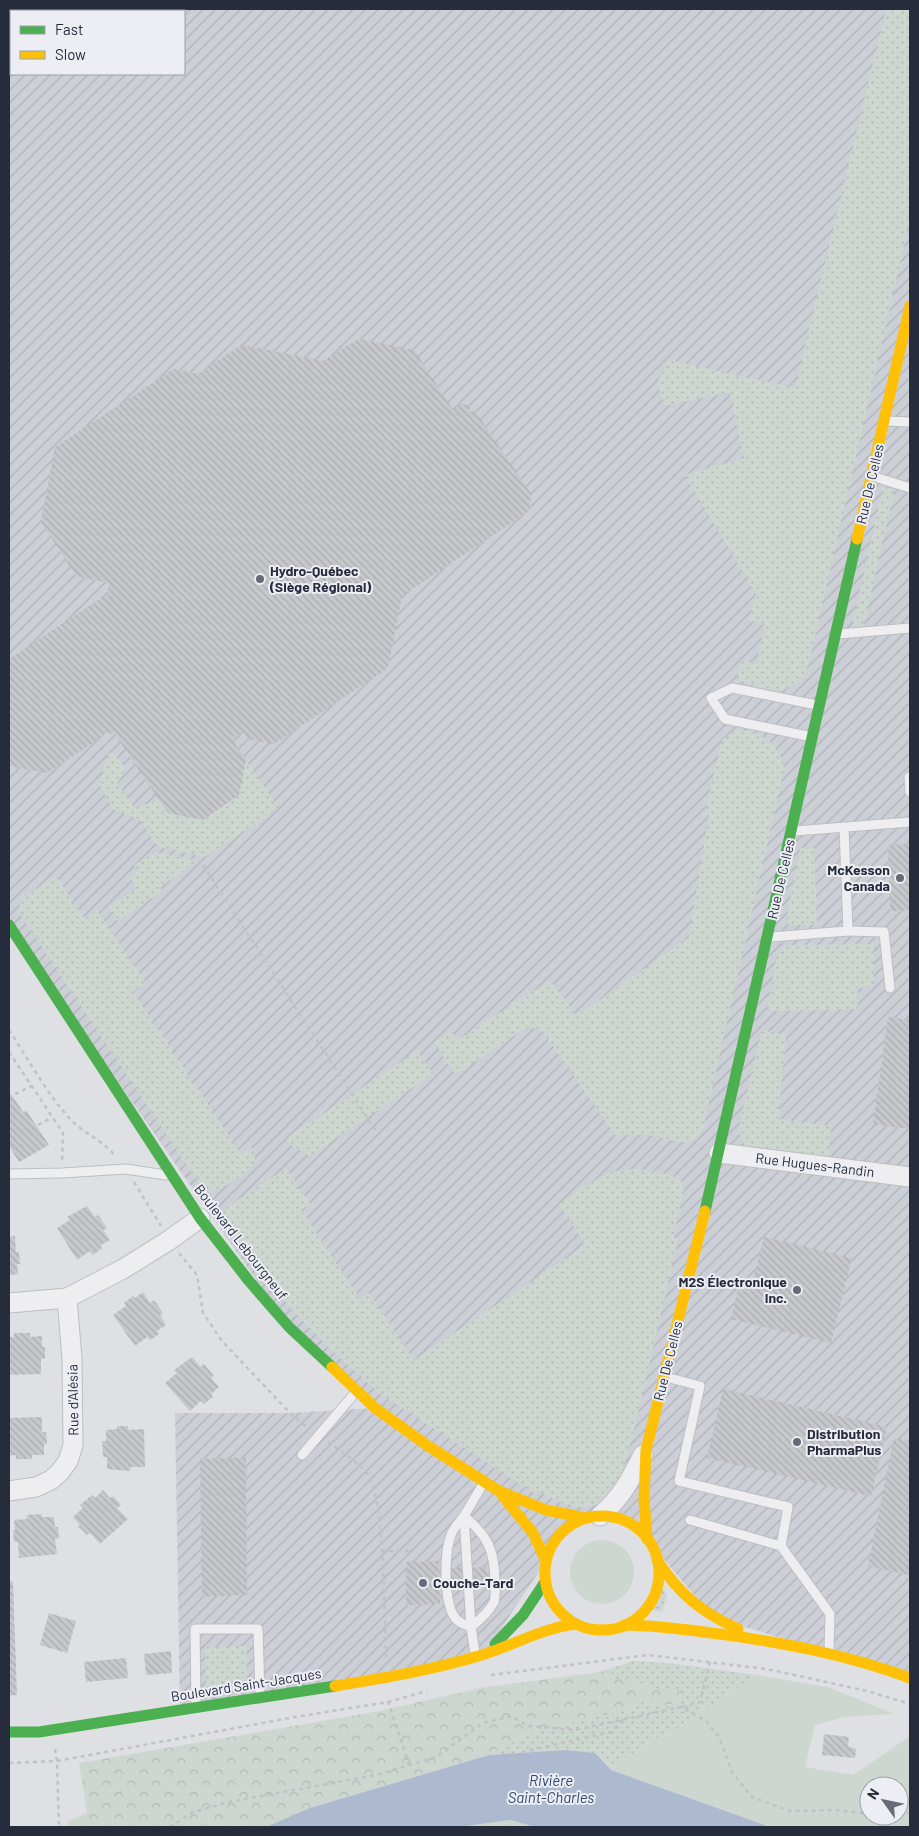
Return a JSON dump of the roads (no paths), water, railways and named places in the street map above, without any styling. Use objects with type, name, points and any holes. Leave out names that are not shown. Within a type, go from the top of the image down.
[{"type":"street","name":"Rue De Celles","points":[[647,1539],[644,1499],[646,1450],[719,1154],[910,306]]},
{"type":"street","name":"Boulevard Lebourgneuf","points":[[9,925],[200,1218],[249,1281],[289,1326],[375,1408],[428,1446],[498,1491],[546,1510],[565,1515],[593,1517]]},
{"type":"street","name":"Rue Hugues-Randin","points":[[719,1154],[910,1177]]},
{"type":"street","points":[[9,1303],[67,1298],[123,1269],[168,1241],[200,1218]]},
{"type":"street","name":"Rue d'Alésia","points":[[9,1491],[36,1488],[51,1480],[68,1461],[73,1446],[72,1359],[67,1298]]},
{"type":"street","name":"Rue De Celles","points":[[593,1517],[614,1504],[622,1494],[646,1450]]},
{"type":"street","name":"Boulevard Lebourgneuf","points":[[498,1491],[528,1523],[539,1541],[546,1561]]},
{"type":"street","points":[[761,1639],[712,1618],[695,1606],[680,1592],[657,1560],[647,1539],[638,1530],[622,1520],[593,1517],[566,1529],[556,1539],[546,1561],[545,1582],[549,1595],[556,1607],[576,1624],[592,1629],[647,1624],[761,1639],[829,1653],[870,1664],[910,1678]]},
{"type":"street","points":[[624,1625],[638,1617],[648,1605],[655,1591],[658,1575],[657,1560]]},
{"type":"street","name":"Boulevard Saint-Jacques","points":[[480,1655],[520,1622],[536,1600],[545,1582]]},
{"type":"street","name":"Boulevard Saint-Jacques","points":[[9,1732],[52,1730],[386,1678],[480,1655],[548,1629],[561,1625],[576,1624]]},
{"type":"lane","points":[[884,421],[910,422]]},
{"type":"lane","points":[[872,476],[910,488]]},
{"type":"lane","points":[[836,635],[910,628]]},
{"type":"lane","points":[[813,738],[725,719],[711,698],[732,688],[820,706]]},
{"type":"lane","points":[[909,777],[910,792]]},
{"type":"lane","points":[[792,831],[910,822]]},
{"type":"lane","points":[[844,827],[848,931]]},
{"type":"lane","points":[[768,937],[848,931],[884,932],[890,988]]},
{"type":"lane","points":[[9,1174],[126,1169],[174,1176]]},
{"type":"lane","points":[[664,1377],[700,1386],[678,1481],[788,1507],[781,1546]]},
{"type":"lane","points":[[302,1455],[357,1391]]},
{"type":"lane","points":[[471,1627],[456,1619],[448,1602],[446,1551],[451,1533],[464,1516],[484,1482]]},
{"type":"lane","points":[[464,1516],[487,1539],[493,1556],[495,1576],[495,1600],[484,1616],[471,1627]]},
{"type":"lane","points":[[464,1516],[471,1627],[480,1655]]},
{"type":"lane","points":[[690,1520],[781,1546],[830,1614],[829,1653]]},
{"type":"lane","points":[[196,1708],[194,1629],[258,1629],[260,1699]]},
{"type":"water","name":"Rivière Saint-Charles","points":[[565,1750],[595,1753],[611,1770],[770,1827],[536,1827],[510,1820],[459,1827],[266,1827],[310,1808],[489,1755]]},
{"type":"place","name":"Hydro-Québec (Siège Régional)","points":[[260,579]]},
{"type":"place","name":"McKesson Canada","points":[[900,878]]},
{"type":"place","name":"M2S Électronique Inc.","points":[[797,1290]]},
{"type":"place","name":"Distribution PharmaPlus","points":[[797,1442]]},
{"type":"place","name":"Couche-Tard","points":[[423,1583]]}]
